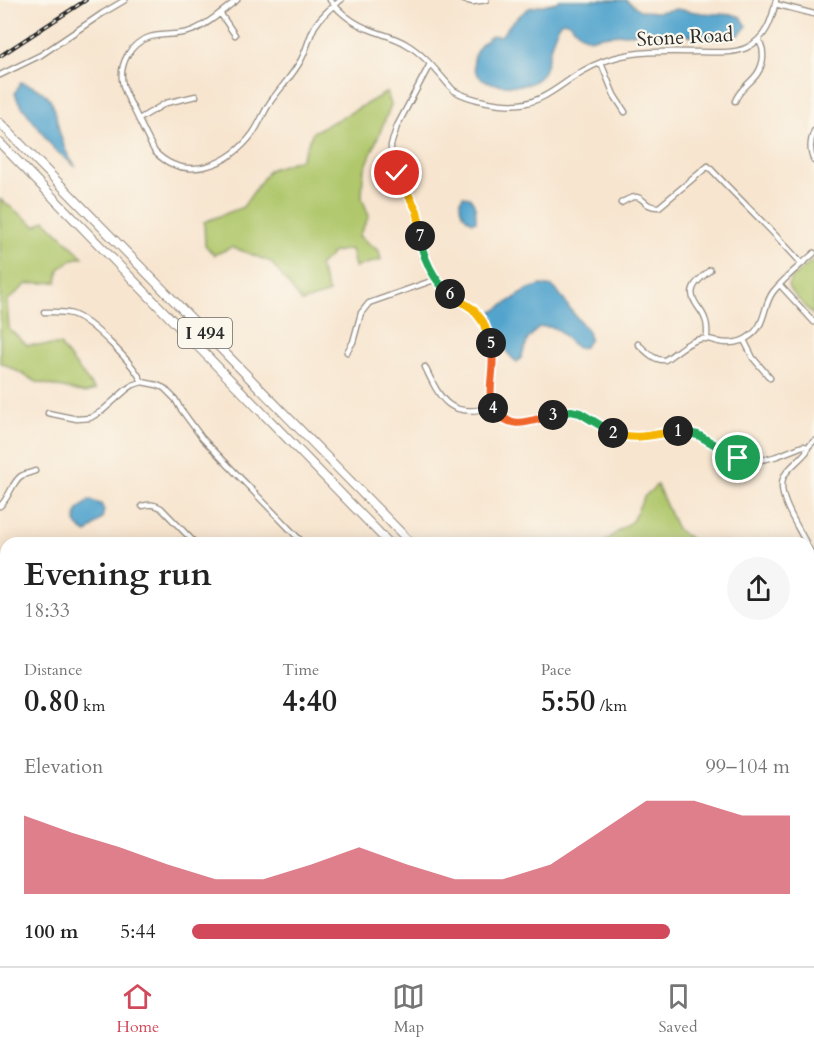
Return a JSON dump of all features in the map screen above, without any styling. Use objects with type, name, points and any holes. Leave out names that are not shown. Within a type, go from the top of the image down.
[{"type":"highway","name":"I 494","points":[[0,123],[405,537]]},
{"type":"highway","name":"I 494","points":[[0,142],[383,537]]},
{"type":"street","points":[[0,75],[41,55],[125,0]]},
{"type":"street","points":[[237,0],[192,31],[150,37],[142,41],[129,52],[125,60],[122,76],[126,93],[155,152],[166,161],[180,166],[200,168],[214,165],[237,149],[253,132],[264,111],[302,59],[322,17],[341,0]]},
{"type":"street","name":"Stone Road","points":[[330,0],[353,22],[395,38],[415,49],[453,90],[468,98],[518,104],[538,99],[586,69],[629,55],[729,52],[747,48],[758,40],[768,27],[776,2]]},
{"type":"street","points":[[464,0],[473,2],[486,0]]},
{"type":"street","points":[[776,2],[814,14]]},
{"type":"street","points":[[219,13],[235,35]]},
{"type":"street","points":[[735,101],[738,94],[760,70],[763,54],[762,45],[758,40]]},
{"type":"street","points":[[601,63],[614,94],[626,112]]},
{"type":"street","points":[[430,64],[397,126],[391,145],[391,154],[397,173],[417,211],[422,250],[437,279],[446,291],[473,308],[486,327],[494,358],[490,400],[492,407],[500,416],[523,424],[571,411],[580,413],[611,432],[629,437],[638,438],[678,431],[698,435],[730,454],[747,460],[765,460],[803,446],[808,447]]},
{"type":"street","points":[[139,119],[166,103],[196,96]]},
{"type":"street","points":[[814,131],[810,149],[814,161]]},
{"type":"street","points":[[621,203],[633,196],[638,196],[650,206],[659,207],[708,166],[802,264]]},
{"type":"street","points":[[638,344],[653,357],[661,360],[669,358],[694,341],[707,339],[735,343],[749,338],[759,328],[769,298],[814,253]]},
{"type":"street","points":[[707,339],[707,323],[692,294],[695,284],[710,270]]},
{"type":"street","points":[[347,352],[353,342],[361,313],[369,303],[437,279]]},
{"type":"street","points":[[780,285],[814,322]]},
{"type":"street","points":[[44,312],[62,312],[90,324],[137,371],[142,382]]},
{"type":"street","points":[[744,340],[753,358],[770,378]]},
{"type":"street","points":[[425,367],[438,395],[455,408],[469,411],[492,407]]},
{"type":"street","points":[[48,413],[77,419],[90,418],[102,411],[127,388],[142,382],[157,385],[169,393],[202,438],[297,537]]},
{"type":"street","points":[[803,537],[784,501],[781,487],[785,474],[801,459],[814,441]]},
{"type":"street","points":[[0,506],[7,499],[17,480],[35,471]]},
{"type":"street","points":[[142,506],[149,504],[161,508],[189,537]]},
{"type":"green space","points":[[387,92],[391,105],[363,174],[362,198],[369,216],[359,236],[379,251],[381,260],[355,267],[351,249],[334,252],[319,266],[329,293],[302,302],[271,262],[232,247],[214,255],[205,245],[204,222],[243,207],[269,170],[301,159],[313,132]]},
{"type":"green space","points":[[0,199],[36,226],[45,220],[83,257],[74,259],[59,269],[57,282],[27,284],[7,301],[9,329],[27,345],[60,345],[95,390],[85,393],[37,382],[0,362]]},
{"type":"green space","points":[[814,259],[814,316],[789,289],[788,285],[791,279]]},
{"type":"green space","points":[[657,485],[677,529],[688,537],[611,537],[632,521],[644,497]]},
{"type":"water","points":[[559,0],[626,0],[644,11],[657,12],[676,9],[735,15],[741,17],[747,26],[737,36],[728,39],[654,33],[610,35],[590,39],[581,35],[570,23],[563,21],[555,33],[543,73],[534,82],[521,85],[496,84],[487,82],[476,73],[475,53],[485,41],[492,36],[501,36],[512,22],[529,8]]},
{"type":"water","points":[[21,82],[40,90],[49,98],[55,110],[64,147],[76,167],[54,149],[18,101],[15,93]]},
{"type":"water","points":[[463,196],[470,197],[476,211],[476,221],[469,220],[460,208]]},
{"type":"water","points":[[541,285],[553,287],[559,293],[588,331],[590,339],[584,347],[578,348],[558,330],[539,327],[528,339],[521,358],[517,362],[507,353],[500,340],[491,313],[529,289]]},
{"type":"water","points":[[89,500],[101,504],[104,510],[102,518],[87,533],[76,524],[76,519],[77,511]]},
{"type":"railway","points":[[0,56],[86,0]]},
{"type":"route","points":[[397,173],[417,211],[422,250],[441,286],[452,296],[473,308],[486,327],[494,358],[490,400],[492,407],[500,416],[507,421],[523,424],[571,411],[580,413],[611,432],[629,437],[638,438],[678,431],[698,435],[738,458]]}]
